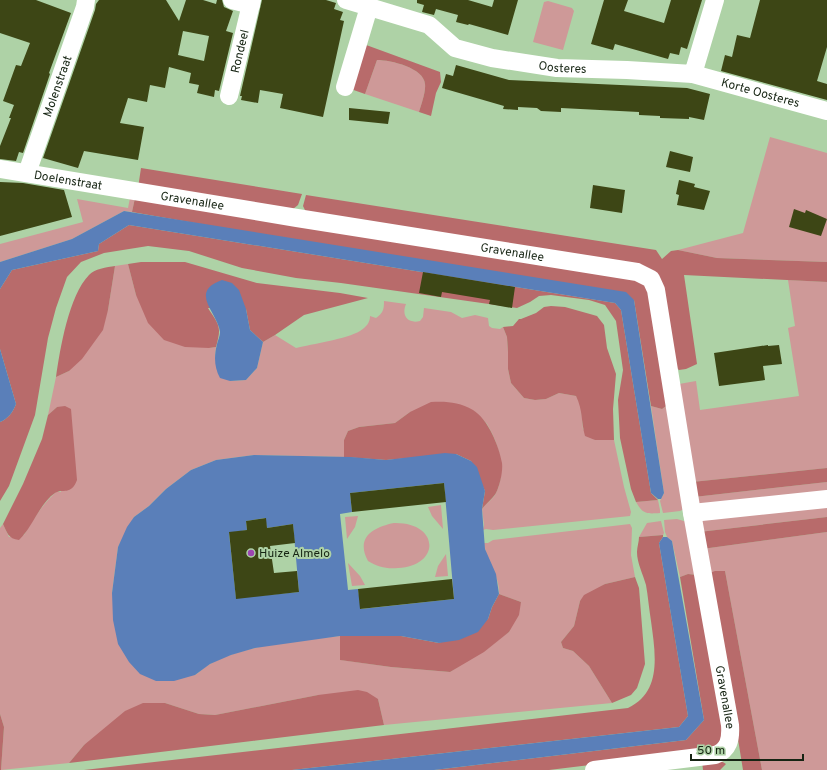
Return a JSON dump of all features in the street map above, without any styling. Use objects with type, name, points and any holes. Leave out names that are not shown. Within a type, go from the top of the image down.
[{"type":"street","name":"Molenstraat","points":[[27,173],[85,7],[86,0]]},
{"type":"street","name":"Rondeel","points":[[229,96],[251,3],[232,0]]},
{"type":"street","name":"Oosteres","points":[[346,0],[429,26],[455,48],[492,58],[556,68],[693,74]]},
{"type":"street","points":[[693,74],[714,0]]},
{"type":"street","points":[[344,86],[369,7]]},
{"type":"street","name":"Korte Oosteres","points":[[693,74],[827,111]]},
{"type":"street","name":"Doelenstraat","points":[[0,169],[136,191]]},
{"type":"street","name":"Gravenallee","points":[[136,191],[637,272],[648,277],[654,283],[692,513],[730,725],[730,737],[728,746],[721,753],[715,755],[594,770]]},
{"type":"street","points":[[692,513],[827,499]]},
{"type":"shaded area","points":[[548,1],[572,8],[574,11],[563,50],[533,42],[544,2]]},
{"type":"shaded area","points":[[358,42],[440,72],[441,82],[436,93],[431,116],[419,112],[425,91],[423,78],[413,69],[398,63],[377,60],[365,94],[345,87]]},
{"type":"shaded area","points":[[377,60],[398,63],[406,66],[413,69],[423,78],[425,91],[419,112],[365,94]]},
{"type":"shaded area","points":[[770,137],[827,153],[827,262],[717,258],[678,250],[743,233]]},
{"type":"shaded area","points":[[141,168],[302,194],[298,205],[288,213],[138,188]]},
{"type":"shaded area","points":[[131,193],[136,193],[132,212],[124,211],[72,239],[0,262],[0,244],[83,222],[77,199],[128,208]]},
{"type":"shaded area","points":[[306,195],[656,250],[662,259],[671,251],[678,250],[717,258],[827,262],[827,282],[684,275],[697,364],[686,369],[679,370],[673,365],[660,283],[308,216],[303,206]]},
{"type":"shaded area","points":[[135,198],[648,282],[669,404],[662,409],[651,406],[634,300],[132,212]]},
{"type":"shaded area","points":[[129,225],[615,303],[621,310],[651,493],[658,500],[636,502],[631,489],[620,438],[618,400],[623,370],[616,321],[605,305],[589,300],[551,295],[539,296],[517,308],[296,278],[242,268],[189,251],[148,246],[104,253],[81,262],[67,277],[56,308],[48,338],[35,415],[9,486],[0,501],[0,422],[10,415],[16,404],[0,349],[0,289],[12,270],[98,251],[99,244]]},
{"type":"shaded area","points":[[141,262],[185,262],[257,283],[340,293],[368,298],[304,315],[263,342],[250,330],[246,309],[208,308],[217,322],[219,330],[216,347],[185,347],[164,340],[148,323],[136,295],[128,264]]},
{"type":"shaded area","points":[[128,264],[136,295],[209,348],[216,347],[215,356],[230,381],[246,380],[257,368],[263,342],[275,335],[296,348],[354,334],[364,328],[368,323],[370,316],[376,318],[382,313],[384,301],[406,304],[404,312],[405,315],[409,320],[416,322],[420,321],[423,317],[424,308],[451,312],[462,318],[475,315],[488,318],[489,326],[492,328],[500,329],[503,327],[507,337],[508,369],[511,383],[524,398],[535,400],[546,399],[559,393],[576,396],[581,405],[583,429],[595,440],[614,440],[631,512],[630,516],[483,530],[484,525],[482,509],[496,493],[501,476],[501,467],[495,440],[487,424],[474,411],[410,412],[395,423],[359,427],[348,431],[344,440],[344,457],[254,455],[216,460],[191,470],[166,489],[149,506],[134,517],[118,547],[112,593],[195,675],[210,664],[238,652],[273,644],[340,636],[341,660],[391,667],[450,672],[509,632],[521,602],[499,594],[499,587],[487,556],[484,543],[488,543],[493,540],[630,524],[632,528],[631,555],[635,577],[605,584],[580,601],[574,626],[561,642],[563,648],[573,651],[589,666],[612,703],[384,725],[378,699],[318,695],[215,715],[199,714],[165,703],[84,745],[69,763],[1,770],[4,727],[0,714],[0,528],[3,524],[9,537],[24,535],[47,502],[56,492],[61,492],[57,407],[48,415],[56,377],[69,371],[108,310],[115,266]]},
{"type":"shaded area","points":[[115,266],[108,310],[103,330],[82,359],[69,371],[56,377],[66,323],[76,295],[82,284],[91,273]]},
{"type":"shaded area","points":[[788,280],[827,282],[827,468],[692,482],[679,384],[696,381],[700,410],[799,396],[788,328],[795,326]]},
{"type":"shaded area","points":[[544,307],[565,307],[597,316],[604,325],[607,348],[616,374],[613,409],[614,440],[595,440],[585,436],[580,406],[576,396],[559,393],[546,399],[535,400],[524,398],[511,383],[508,369],[507,337],[503,327],[513,326],[519,319],[536,313]]},
{"type":"shaded area","points":[[431,402],[463,405],[473,410],[488,426],[492,434],[501,456],[502,474],[496,493],[482,509],[485,491],[471,461],[456,454],[386,460],[344,457],[344,440],[348,431],[359,427],[395,423],[410,412]]},
{"type":"shaded area","points":[[669,404],[684,509],[680,511],[663,513],[660,501],[664,493],[651,406],[662,409]]},
{"type":"shaded area","points":[[65,406],[71,409],[77,480],[75,485],[70,490],[55,493],[50,497],[40,509],[24,535],[19,540],[12,538],[8,535],[3,524],[23,484],[42,439],[48,415],[57,407]]},
{"type":"shaded area","points":[[827,468],[827,482],[694,497],[692,482]]},
{"type":"shaded area","points":[[827,482],[827,495],[702,508],[694,497]]},
{"type":"shaded area","points":[[658,500],[660,513],[645,512],[636,502]]},
{"type":"shaded area","points":[[827,502],[827,517],[699,532],[700,517]]},
{"type":"shaded area","points":[[441,505],[443,529],[432,516],[428,507]]},
{"type":"shaded area","points":[[358,516],[355,527],[347,539],[345,517]]},
{"type":"shaded area","points":[[827,517],[827,532],[702,549],[699,532]]},
{"type":"shaded area","points":[[677,519],[687,522],[697,575],[688,574],[680,577],[672,541],[667,537],[665,532],[664,520]]},
{"type":"shaded area","points":[[661,521],[664,533],[663,535],[639,537],[647,523]]},
{"type":"shaded area","points":[[394,523],[409,525],[420,529],[427,536],[429,544],[428,553],[422,560],[412,565],[398,568],[386,568],[368,561],[364,546],[365,539],[374,530]]},
{"type":"shaded area","points":[[827,532],[827,770],[762,770],[725,571],[707,574],[702,549]]},
{"type":"shaded area","points":[[663,535],[659,543],[688,716],[679,727],[292,770],[84,770],[628,708],[639,701],[647,692],[652,682],[655,658],[647,589],[637,556],[639,537]]},
{"type":"shaded area","points":[[446,554],[448,576],[435,577],[438,566]]},
{"type":"shaded area","points":[[348,563],[360,576],[365,585],[352,586]]},
{"type":"shaded area","points":[[715,571],[725,571],[762,770],[743,770],[707,574]]},
{"type":"shaded area","points":[[688,574],[697,575],[725,734],[717,745],[705,751],[549,770],[434,770],[686,740],[704,720],[680,577]]},
{"type":"shaded area","points":[[635,577],[639,588],[645,664],[637,688],[631,695],[612,703],[589,666],[573,651],[563,648],[561,642],[574,626],[580,601],[584,595],[605,584]]},
{"type":"shaded area","points":[[499,594],[521,602],[519,615],[509,632],[484,652],[450,672],[391,667],[340,660],[340,636],[401,636],[439,643],[488,619]]},
{"type":"shaded area","points":[[358,690],[367,692],[378,699],[384,725],[69,763],[84,745],[125,711],[143,703],[165,703],[199,714],[215,715],[318,695]]},
{"type":"shaded area","points":[[0,714],[4,727],[1,770],[0,770]]},
{"type":"shaded area","points":[[718,759],[726,764],[720,770],[703,770],[702,761]]},
{"type":"water","points":[[124,211],[626,292],[634,300],[664,493],[661,499],[658,499],[651,493],[621,310],[615,303],[129,225],[99,244],[98,251],[12,270],[0,289],[0,262],[72,239]]},
{"type":"water","points":[[222,280],[232,283],[239,290],[246,309],[250,330],[263,342],[257,368],[246,380],[230,381],[220,378],[217,370],[215,353],[220,332],[206,297],[207,291],[212,285]]},
{"type":"water","points":[[0,349],[16,404],[10,415],[0,422]]},
{"type":"water","points":[[445,453],[456,454],[471,461],[477,467],[485,491],[482,509],[485,549],[496,574],[499,594],[488,619],[478,632],[459,640],[439,643],[401,636],[340,636],[255,648],[231,655],[210,664],[195,675],[174,681],[156,681],[140,674],[129,662],[118,644],[113,620],[112,593],[118,547],[127,527],[134,517],[149,506],[166,489],[191,470],[216,460],[254,455],[351,457],[386,460]],"holes":[[[444,483],[454,599],[361,609],[358,589],[348,590],[340,514],[352,512],[350,493]],[[265,518],[267,528],[293,524],[299,592],[236,598],[229,533],[247,530],[246,521]]]},
{"type":"water","points":[[663,537],[667,537],[672,541],[704,720],[686,740],[434,770],[292,770],[679,727],[688,716],[659,543]]},
{"type":"building","points":[[0,0],[36,0],[71,13],[49,73],[50,74],[23,153],[19,152],[16,161],[0,159],[0,146],[11,118],[9,118],[14,105],[3,101],[16,65],[21,66],[30,43],[0,33]]},
{"type":"building","points":[[99,0],[166,0],[179,21],[186,0],[203,0],[216,4],[217,0],[222,0],[224,7],[233,11],[226,31],[233,33],[219,91],[215,90],[214,97],[197,93],[199,85],[189,83],[191,73],[169,67],[165,88],[150,85],[147,102],[128,98],[120,123],[144,127],[138,160],[84,151],[78,168],[43,158],[96,4]],"holes":[[[183,31],[209,36],[204,61],[178,55]]]},
{"type":"building","points":[[262,0],[326,0],[336,3],[334,9],[343,12],[340,20],[344,21],[323,117],[280,108],[283,94],[260,90],[258,103],[241,100],[242,96],[240,96]]},
{"type":"building","points":[[417,0],[468,0],[492,7],[494,0],[518,0],[508,35],[469,24],[456,22],[458,15],[436,9],[434,15],[422,12],[424,5],[417,3]]},
{"type":"building","points":[[604,0],[628,0],[624,11],[664,23],[671,0],[702,0],[687,49],[681,47],[679,55],[670,53],[668,59],[615,44],[613,50],[591,44]]},
{"type":"building","points":[[760,0],[827,0],[827,47],[817,81],[827,84],[827,100],[721,71],[725,55],[732,57],[737,35],[750,38]]},
{"type":"building","points":[[456,65],[509,80],[687,88],[710,94],[704,120],[689,117],[689,119],[660,118],[660,116],[639,115],[639,112],[561,108],[561,112],[541,111],[537,108],[518,107],[518,110],[503,109],[504,106],[442,88],[446,74],[453,76]]},
{"type":"building","points":[[349,108],[390,112],[388,124],[349,120]]},
{"type":"building","points":[[670,151],[693,157],[690,172],[666,167]]},
{"type":"building","points":[[679,180],[695,184],[694,187],[710,191],[704,210],[677,205],[679,195],[676,194]]},
{"type":"building","points":[[0,182],[23,183],[64,190],[72,217],[0,236]]},
{"type":"building","points":[[593,185],[625,190],[622,213],[590,208]]},
{"type":"building","points":[[794,209],[805,213],[806,210],[827,219],[821,236],[789,227]]},
{"type":"building","points":[[423,272],[515,287],[512,308],[489,304],[490,300],[442,292],[441,297],[419,293]]},
{"type":"building","points":[[768,345],[779,345],[782,364],[763,366],[765,380],[719,386],[714,353]]},
{"type":"building","points":[[444,483],[446,502],[352,512],[350,493]]},
{"type":"building","name":"Huize Almelo","points":[[266,518],[267,528],[293,524],[295,543],[270,546],[274,573],[297,571],[299,592],[236,599],[229,532],[247,530],[246,521]]},
{"type":"building","points":[[452,579],[454,599],[360,609],[358,589]]},
{"type":"place","name":"Huize Almelo","points":[[251,553]]}]
